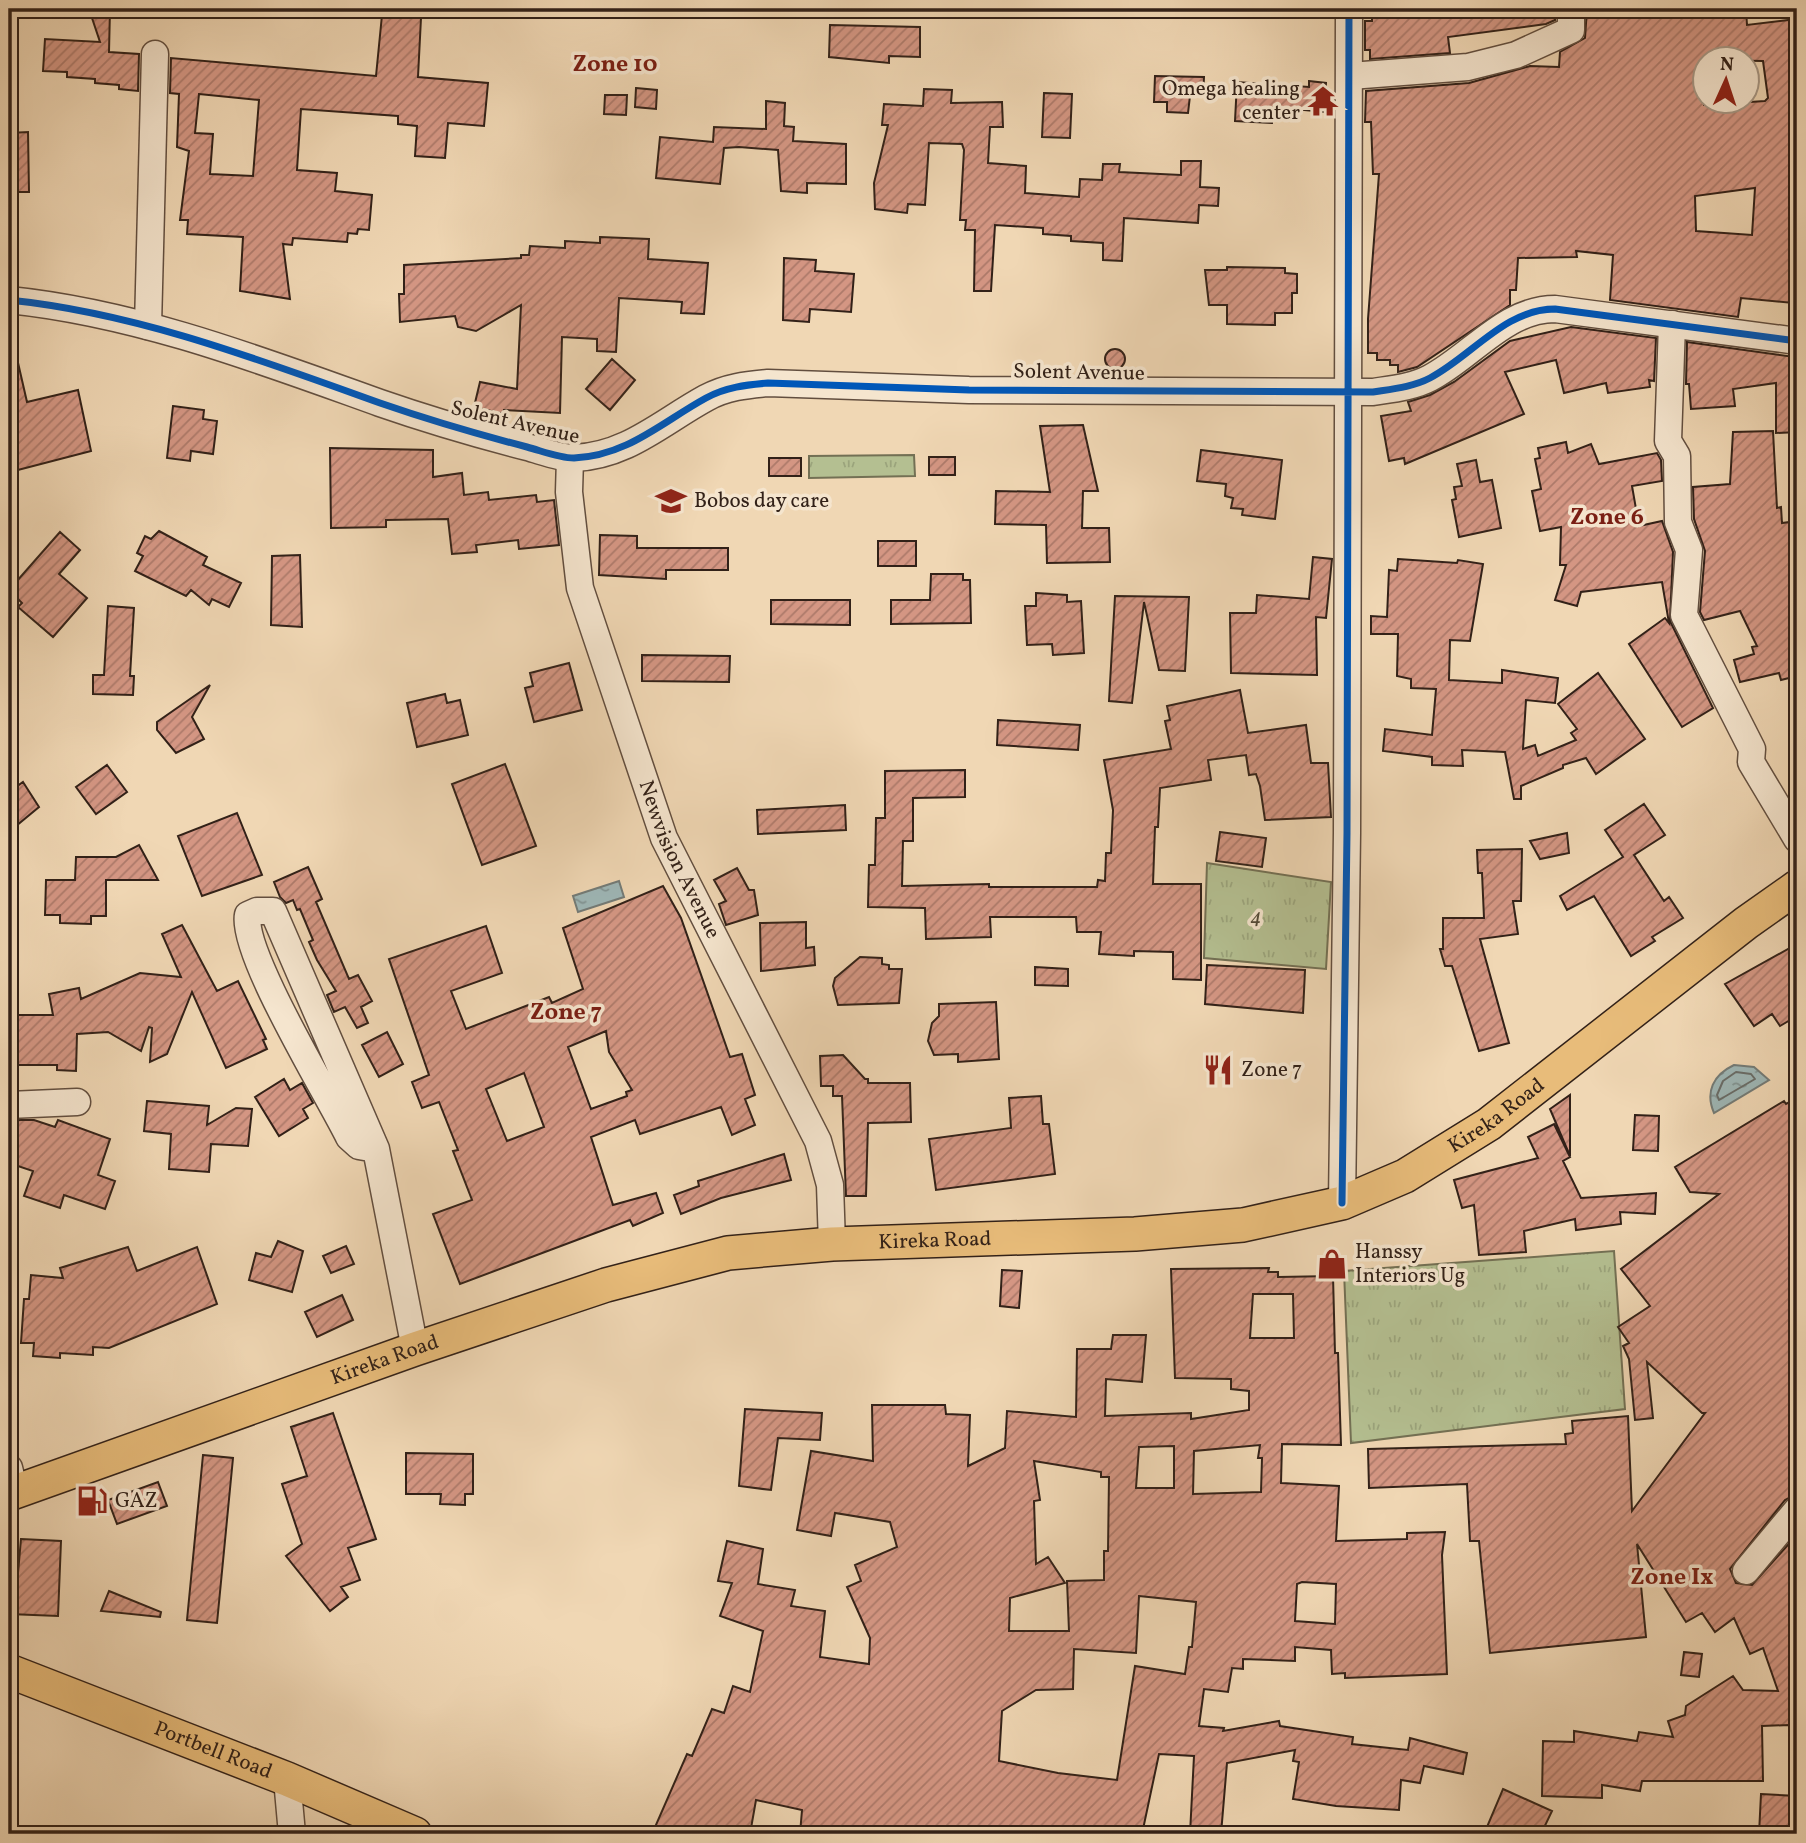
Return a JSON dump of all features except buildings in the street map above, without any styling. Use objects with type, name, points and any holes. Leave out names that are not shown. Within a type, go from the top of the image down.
[{"type":"main road","name":"Kireka Road","points":[[11,1485],[606,1285],[728,1253],[832,1244],[1162,1232],[1243,1225],[1342,1203],[1405,1176],[1489,1124],[1746,923],[1797,887]]},
{"type":"main road","name":"Portbell Road","points":[[9,1671],[287,1779],[415,1834]]},
{"type":"street","points":[[1342,1203],[1350,394],[1349,9]]},
{"type":"street","points":[[1350,76],[1468,67],[1516,55],[1571,30],[1571,9]]},
{"type":"street","points":[[148,326],[155,54]]},
{"type":"street","name":"Solent Avenue","points":[[9,300],[39,303],[148,326],[267,362],[452,428],[570,458],[601,455],[628,446],[708,397],[735,387],[768,383],[969,390],[1350,394],[1404,387],[1428,379],[1451,366],[1517,317],[1535,309],[1797,341]]},
{"type":"street","points":[[1672,324],[1668,441],[1677,456],[1678,522],[1689,550],[1684,615],[1752,749],[1751,762],[1797,839]]},
{"type":"street","name":"Newvision Avenue","points":[[570,458],[569,492],[580,588],[664,838],[818,1141],[830,1185],[832,1244]]},
{"type":"street","points":[[376,1149],[359,1146],[349,1137],[255,960],[246,932],[248,915],[257,911],[273,911],[376,1149],[415,1349]]},
{"type":"street","points":[[288,1021],[315,1009]]},
{"type":"street","points":[[9,1105],[77,1102]]},
{"type":"street","points":[[1746,1571],[1797,1510]]},
{"type":"street","points":[[287,1779],[292,1834]]},
{"type":"green space","points":[[914,455],[915,476],[809,478],[809,456]]},
{"type":"green space","name":"4","points":[[1207,863],[1331,882],[1326,969],[1204,958]]},
{"type":"green space","points":[[1614,1251],[1625,1409],[1351,1443],[1344,1271]]},
{"type":"water","points":[[619,881],[624,897],[578,912],[573,896]]},
{"type":"water","points":[[1734,1065],[1754,1067],[1769,1080],[1714,1113],[1710,1098],[1713,1085],[1721,1074]]},
{"type":"cycle path","points":[[1342,1203],[1347,833],[1349,9]]},
{"type":"cycle path","points":[[9,300],[57,306],[198,340],[435,421],[550,454],[574,458],[593,456],[627,444],[721,391],[768,383],[969,390],[1373,392],[1430,378],[1505,325],[1537,311],[1555,309],[1797,341]]},
{"type":"place","name":"Omega healing center","points":[[1323,101]]},
{"type":"place","name":"Bobos day care","points":[[671,501]]},
{"type":"place","name":"Zone 7","points":[[1218,1070]]},
{"type":"place","name":"Hanssy Interiors Ug","points":[[1332,1264]]},
{"type":"place","name":"GAZ","points":[[92,1501]]},
{"type":"district","name":"Zone 10","points":[[615,65]]},
{"type":"district","name":"Zone 6","points":[[1607,518]]},
{"type":"district","name":"Zone 7","points":[[566,1013]]},
{"type":"district","name":"Zone Ix","points":[[1672,1578]]}]
